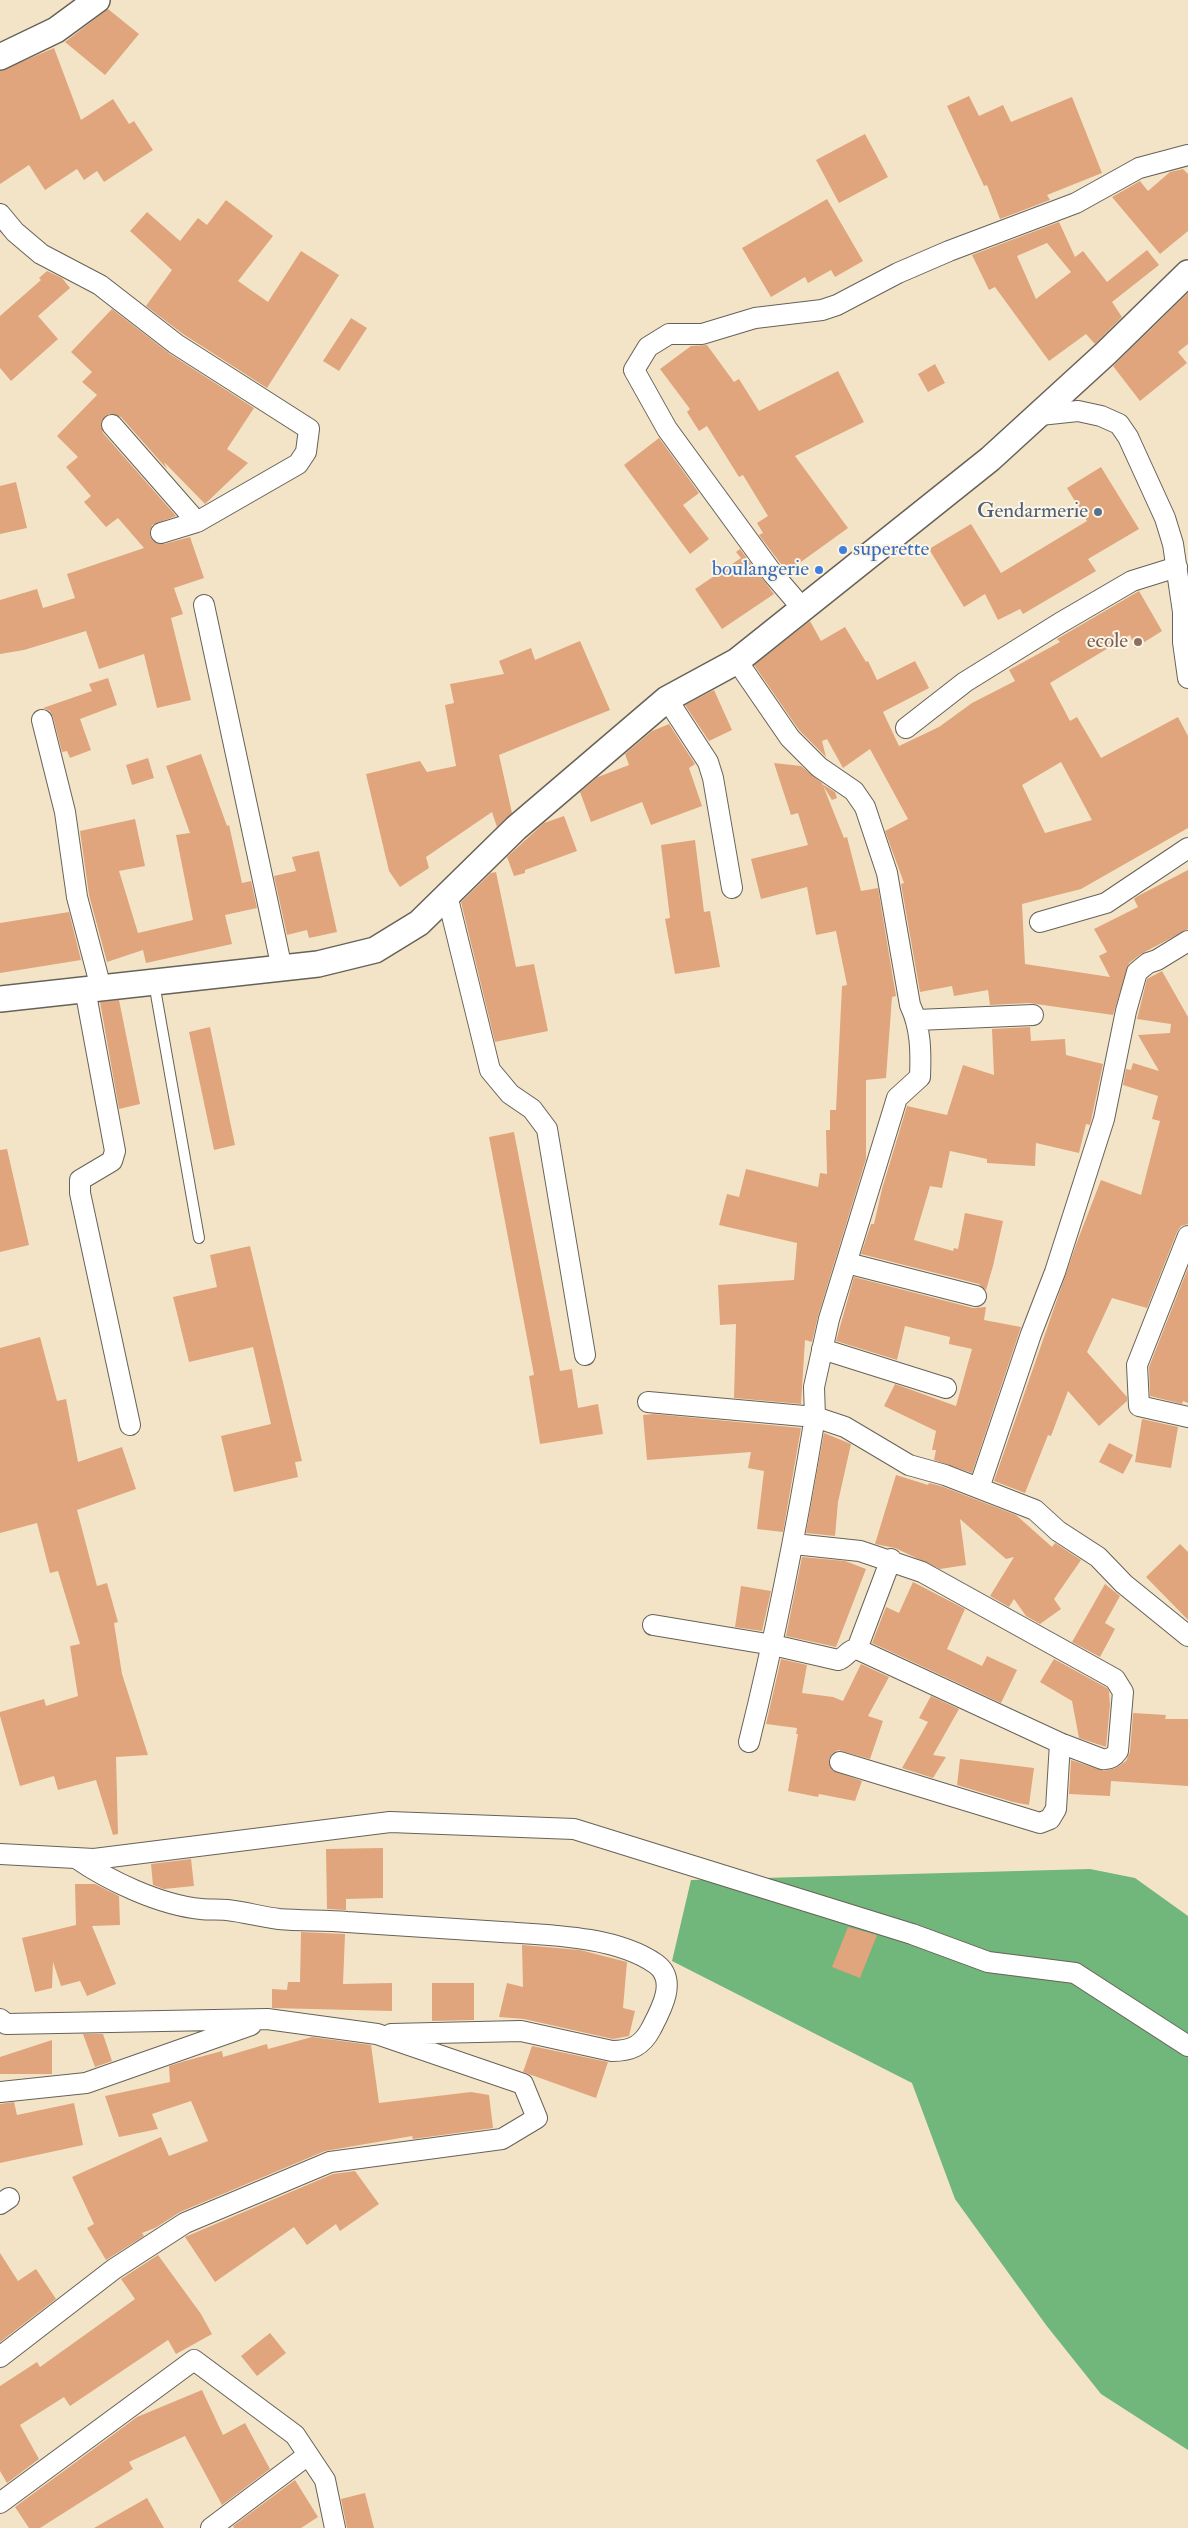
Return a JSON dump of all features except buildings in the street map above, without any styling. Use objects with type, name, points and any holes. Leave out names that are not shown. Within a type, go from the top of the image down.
[{"type":"street","points":[[0,57],[56,30],[97,0]]},
{"type":"street","points":[[803,609],[773,574],[667,429],[634,370],[645,350],[669,334],[702,334],[755,318],[822,310],[837,305],[898,273],[949,251],[1076,203],[1139,168],[1188,155]]},
{"type":"street","points":[[0,214],[14,232],[41,254],[100,285],[176,344],[309,429],[306,452],[298,464],[197,522],[161,534]]},
{"type":"street","points":[[0,999],[318,964],[375,950],[419,923],[516,828],[667,700],[737,661],[990,459],[1040,415],[1188,273]]},
{"type":"street","points":[[1040,415],[1078,411],[1101,416],[1119,424],[1141,461],[1165,518],[1177,567],[1183,612],[1183,642],[1188,678]]},
{"type":"street","points":[[112,425],[197,522]]},
{"type":"street","points":[[906,728],[965,682],[1132,581],[1177,567]]},
{"type":"street","points":[[204,605],[282,968]]},
{"type":"street","points":[[737,661],[790,738],[819,767],[854,791],[865,807],[887,873],[910,1005],[917,1020],[920,1077],[897,1098],[829,1319],[814,1387],[815,1417],[794,1544],[785,1577],[773,1644],[749,1742]]},
{"type":"street","points":[[667,700],[708,762],[713,778],[732,888]]},
{"type":"street","points":[[42,720],[65,812],[93,988],[115,1151],[112,1161],[80,1180],[80,1193],[130,1425]]},
{"type":"street","points":[[1040,922],[1106,903],[1188,848]]},
{"type":"street","points":[[447,895],[490,1070],[510,1094],[532,1109],[547,1129],[585,1355]]},
{"type":"street","points":[[979,1488],[1031,1334],[1055,1272],[1104,1119],[1126,1011],[1137,972],[1148,963],[1157,960],[1188,941]]},
{"type":"street","points":[[917,1020],[1033,1015]]},
{"type":"street","points":[[1188,1236],[1137,1364],[1139,1406],[1188,1418]]},
{"type":"street","points":[[846,1263],[976,1296]]},
{"type":"street","points":[[822,1349],[946,1388]]},
{"type":"street","points":[[648,1402],[815,1417],[845,1427],[909,1465],[945,1475],[1034,1510],[1058,1531],[1098,1558],[1124,1584],[1188,1636]]},
{"type":"street","points":[[653,1625],[773,1644],[838,1660],[843,1658],[850,1650],[857,1649],[1060,1743],[1102,1759],[1112,1758],[1118,1751],[1122,1692],[1119,1683],[922,1572],[860,1551],[794,1544]]},
{"type":"street","points":[[857,1649],[891,1560]]},
{"type":"street","points":[[840,1762],[1040,1823],[1050,1820],[1056,1809],[1060,1743]]},
{"type":"street","points":[[0,1854],[94,1859],[390,1822],[574,1829],[912,1934],[988,1962],[1075,1973],[1188,2046]]},
{"type":"street","points":[[0,2019],[6,2024],[267,2020],[377,2034],[521,2031],[612,2050],[626,2051],[642,2043],[651,2030],[663,2004],[668,1983],[665,1974],[656,1965],[631,1952],[597,1942],[533,1934],[280,1919],[229,1910],[200,1909],[140,1892],[97,1873],[75,1858]]},
{"type":"street","points":[[0,2092],[86,2083],[267,2020]]},
{"type":"street","points":[[0,2357],[114,2269],[185,2222],[330,2162],[502,2139],[537,2118],[523,2084],[377,2034]]},
{"type":"street","points":[[0,2504],[194,2360],[295,2435],[325,2480],[335,2528]]},
{"type":"street","points":[[211,2528],[308,2455]]},
{"type":"lane","points":[[154,982],[199,1238]]},
{"type":"green space","points":[[1090,1869],[1135,1878],[1188,1916],[1188,2450],[1101,2394],[1046,2325],[955,2199],[912,2083],[672,1961],[691,1880]]},
{"type":"place","name":"Gendarmerie","points":[[1098,512]]},
{"type":"place","name":"superette","points":[[843,550]]},
{"type":"place","name":"boulangerie","points":[[819,570]]},
{"type":"place","name":"ecole","points":[[1138,642]]}]
